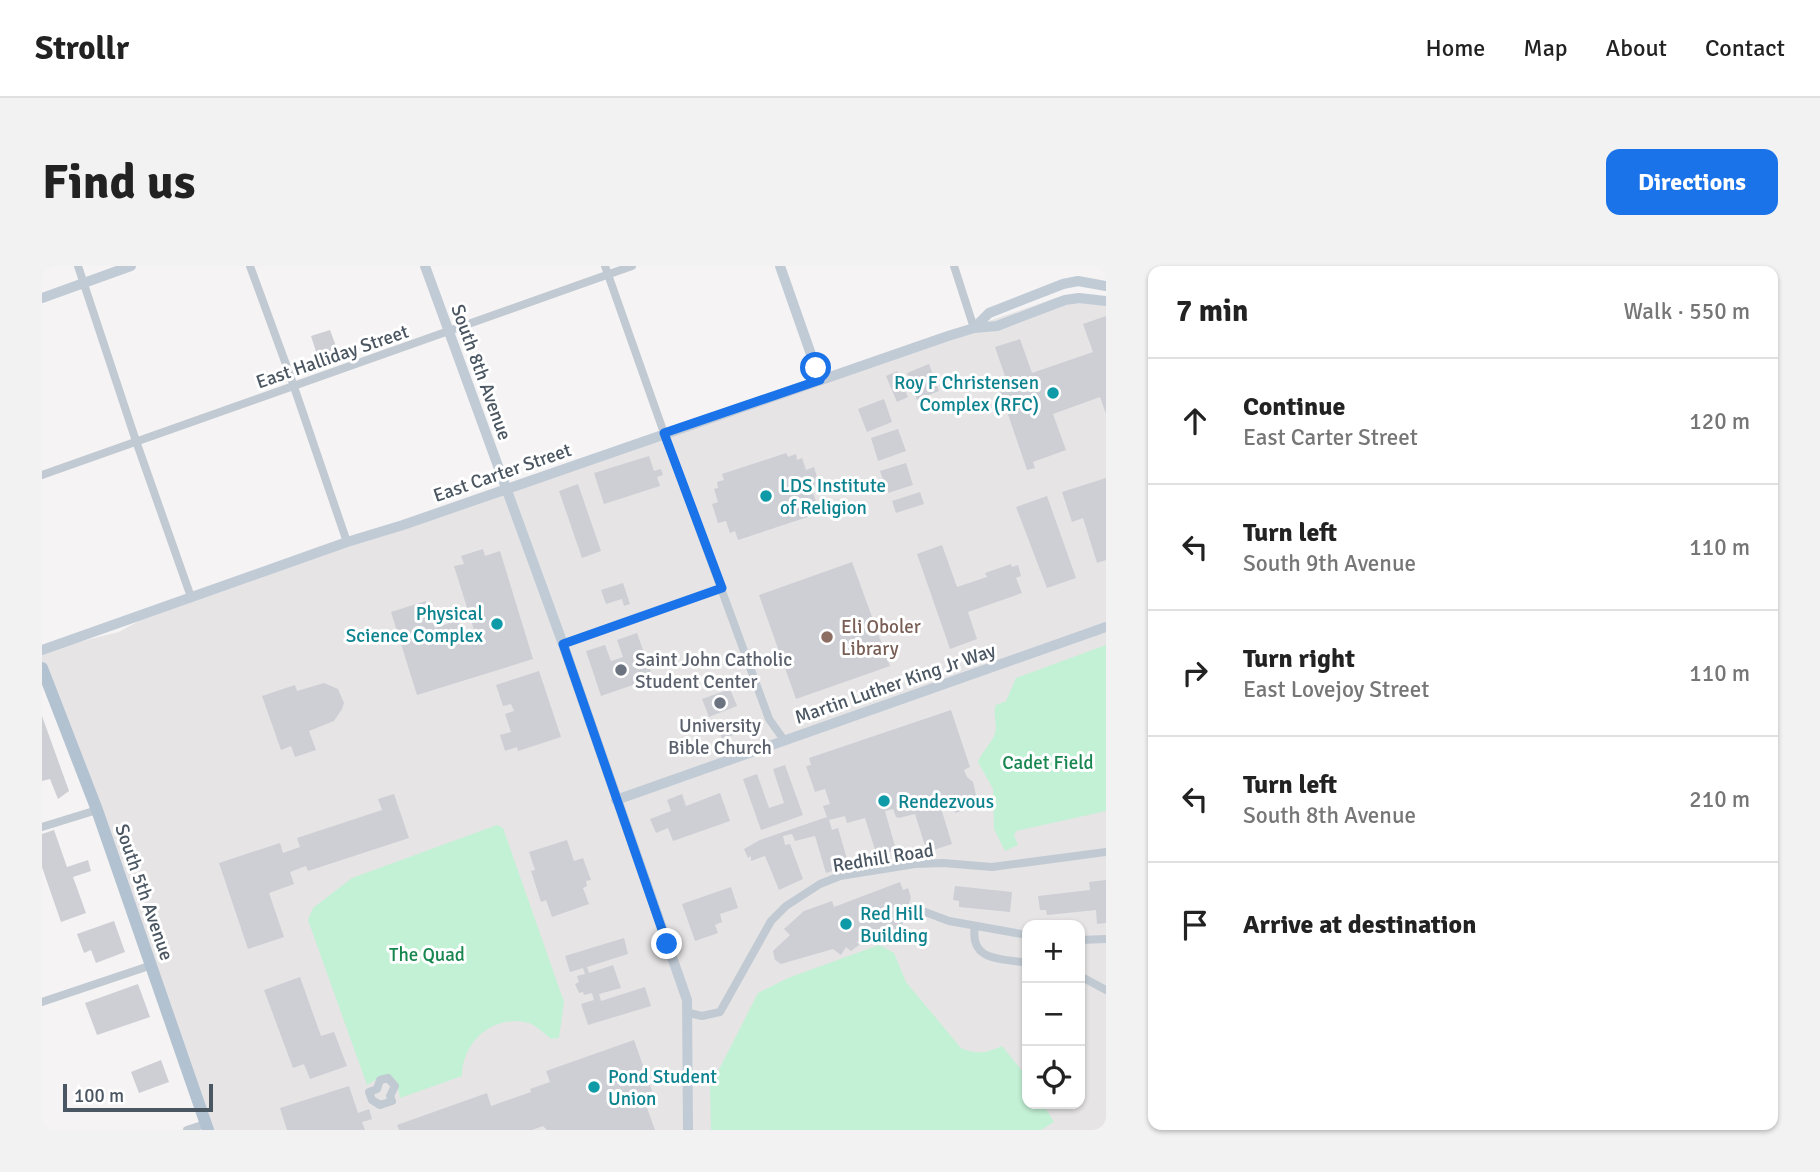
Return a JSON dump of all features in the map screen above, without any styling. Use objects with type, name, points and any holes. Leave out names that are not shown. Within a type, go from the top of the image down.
[{"type":"main road","name":"South 5th Avenue","points":[[42,668],[97,810],[206,1127]]},
{"type":"street","points":[[78,266],[135,441],[191,597]]},
{"type":"street","points":[[42,298],[131,266]]},
{"type":"street","points":[[250,266],[347,542]]},
{"type":"street","name":"South 8th Avenue","points":[[425,266],[563,644],[687,1000],[688,1130]]},
{"type":"street","name":"East Halliday Street","points":[[42,475],[448,332],[607,270],[632,266]]},
{"type":"street","points":[[780,266],[820,380]]},
{"type":"street","points":[[954,266],[974,328]]},
{"type":"street","points":[[607,270],[769,719],[784,740]]},
{"type":"street","name":"East Carter Street","points":[[974,328],[989,313],[1063,284],[1078,281],[1106,286]]},
{"type":"street","name":"East Carter Street","points":[[42,650],[347,542],[974,328],[997,326],[1065,300],[1079,298],[1106,302]]},
{"type":"street","points":[[563,644],[722,588]]},
{"type":"street","name":"Martin Luther King Jr Way","points":[[616,800],[1106,628]]},
{"type":"street","points":[[42,827],[97,810]]},
{"type":"street","name":"Redhill Road","points":[[689,1013],[702,1016],[720,1012],[771,921],[801,895],[840,876],[915,864],[992,867],[1106,852]]},
{"type":"street","points":[[925,912],[949,921],[1022,934]]},
{"type":"street","points":[[975,926],[973,937],[983,954],[1022,962]]},
{"type":"street","points":[[1085,940],[1106,939]]},
{"type":"street","points":[[42,1002],[149,966]]},
{"type":"street","points":[[1085,979],[1106,990]]},
{"type":"street","points":[[187,1130],[206,1127]]},
{"type":"shaded area","points":[[1058,297],[1106,298],[1106,1130],[208,1130],[42,668],[42,651],[119,632],[157,611]]},
{"type":"green space","name":"Cadet Field","points":[[1106,645],[1106,811],[1016,831],[1014,835],[1018,845],[1005,851],[994,829],[993,789],[978,762],[995,733],[996,705],[1006,701],[1016,678]]},
{"type":"green space","name":"The Quad","points":[[497,825],[503,828],[564,1002],[559,1038],[551,1039],[529,1023],[505,1022],[483,1032],[474,1041],[468,1051],[462,1076],[400,1098],[397,1083],[388,1075],[367,1085],[308,920],[313,908],[352,878]]},
{"type":"green space","points":[[879,945],[894,953],[906,982],[961,1048],[982,1052],[1002,1046],[1022,1071],[1022,1109],[1046,1109],[1054,1122],[1041,1130],[711,1130],[710,1087],[758,993],[788,978]]},
{"type":"building","name":"Roy F Christensen Complex (RFC)","points":[[1106,316],[1106,414],[1100,397],[1053,414],[1066,450],[1033,462],[1035,468],[1027,470],[999,388],[1008,385],[995,347],[1020,339],[1032,373],[1093,352],[1083,324]]},
{"type":"building","points":[[330,330],[337,349],[317,355],[311,336]]},
{"type":"building","points":[[929,364],[939,391],[917,400],[907,373]]},
{"type":"building","points":[[897,371],[908,397],[897,402],[886,376]]},
{"type":"building","points":[[884,399],[892,422],[867,432],[858,409]]},
{"type":"building","points":[[898,429],[906,451],[878,461],[871,438]]},
{"type":"building","name":"LDS Institute of Religion","points":[[786,453],[788,457],[796,454],[797,460],[802,458],[806,470],[814,467],[820,487],[812,490],[820,513],[738,540],[735,531],[730,533],[726,521],[718,523],[712,504],[718,502],[714,489],[718,488],[717,482],[724,480],[722,474]]},
{"type":"building","points":[[649,456],[654,471],[661,469],[663,475],[657,477],[660,486],[604,504],[594,473]]},
{"type":"building","points":[[906,463],[913,485],[888,493],[880,471]]},
{"type":"building","points":[[1106,478],[1106,560],[1097,563],[1083,518],[1072,522],[1062,492]]},
{"type":"building","points":[[578,484],[601,551],[582,558],[559,491]]},
{"type":"building","points":[[920,492],[924,504],[896,513],[892,501]]},
{"type":"building","points":[[1047,496],[1076,578],[1047,588],[1016,507]]},
{"type":"building","points":[[942,545],[957,587],[987,577],[985,573],[1011,564],[1012,567],[1018,565],[1021,576],[1016,578],[1022,593],[968,612],[977,639],[950,649],[917,554]]},
{"type":"building","name":"Physical Science Complex","points":[[483,549],[485,556],[500,551],[533,659],[417,695],[391,612],[426,601],[435,628],[458,620],[462,633],[474,630],[454,566],[464,564],[461,556]]},
{"type":"building","name":"Eli Oboler Library","points":[[852,562],[890,666],[796,699],[759,595]]},
{"type":"building","points":[[623,583],[630,604],[624,606],[622,599],[606,604],[601,590]]},
{"type":"building","name":"Saint John Catholic Student Center","points":[[637,633],[653,678],[601,696],[586,651],[605,645],[611,661],[623,657],[617,640]]},
{"type":"building","points":[[539,671],[561,737],[518,751],[517,747],[505,751],[500,735],[511,732],[505,714],[514,711],[511,704],[503,706],[496,685]]},
{"type":"building","points":[[324,683],[338,689],[344,703],[334,721],[309,731],[316,750],[295,757],[291,746],[281,750],[262,696],[295,685],[297,691]]},
{"type":"building","points":[[730,689],[737,706],[709,717],[702,699]]},
{"type":"building","name":"Rendezvous","points":[[951,710],[970,767],[964,770],[973,782],[976,795],[970,808],[955,813],[954,807],[950,808],[943,800],[935,803],[936,807],[940,805],[952,844],[927,852],[915,814],[899,818],[893,809],[885,811],[896,850],[877,856],[865,818],[847,823],[845,816],[829,820],[832,830],[838,828],[849,866],[826,873],[815,836],[795,841],[792,834],[783,836],[785,845],[790,844],[803,879],[779,890],[765,856],[751,861],[751,856],[748,858],[744,849],[760,840],[827,817],[823,806],[830,804],[825,789],[815,792],[806,766],[811,765],[809,758]]},
{"type":"building","points":[[42,716],[69,791],[58,799],[50,779],[42,781]]},
{"type":"building","points":[[740,720],[744,731],[722,739],[718,727]]},
{"type":"building","points":[[785,765],[803,815],[761,830],[743,779],[757,774],[769,808],[784,803],[773,769]]},
{"type":"building","points":[[720,793],[730,821],[673,841],[668,828],[656,833],[650,819],[671,811],[667,800],[682,794],[686,806]]},
{"type":"building","points":[[394,794],[409,838],[308,871],[306,866],[290,872],[294,884],[269,893],[284,937],[248,949],[219,863],[280,843],[283,853],[300,847],[297,838],[382,810],[378,799]]},
{"type":"building","points":[[54,830],[67,867],[88,860],[91,871],[73,877],[86,913],[61,922],[42,867],[42,834]]},
{"type":"building","points":[[567,840],[574,861],[583,858],[591,880],[586,881],[587,886],[583,888],[589,904],[552,917],[546,900],[541,902],[531,871],[535,870],[529,852]]},
{"type":"building","points":[[1106,880],[1106,923],[1097,924],[1096,910],[1047,915],[1046,910],[1040,910],[1038,896],[1090,890],[1089,882]]},
{"type":"building","name":"Red Hill Building","points":[[900,882],[903,890],[908,888],[911,898],[907,909],[911,911],[902,927],[857,942],[859,945],[851,951],[846,947],[841,955],[833,949],[781,964],[775,960],[773,951],[790,935],[784,929],[804,911],[832,901],[834,907]]},
{"type":"building","points":[[955,886],[1012,892],[1010,912],[959,907],[959,901],[953,900]]},
{"type":"building","points":[[731,887],[738,908],[720,914],[722,922],[715,925],[718,933],[695,941],[682,904]]},
{"type":"building","points":[[114,921],[125,952],[96,963],[91,950],[84,953],[77,934]]},
{"type":"building","points":[[624,938],[628,954],[587,967],[589,973],[613,965],[621,988],[599,994],[601,1001],[645,987],[651,1006],[588,1025],[581,1004],[594,1000],[592,993],[579,993],[575,984],[579,982],[577,976],[585,974],[583,968],[570,972],[565,956]]},
{"type":"building","points":[[300,977],[321,1036],[334,1032],[347,1066],[310,1079],[304,1064],[293,1068],[264,990]]},
{"type":"building","points":[[138,984],[150,1017],[97,1035],[85,1003]]},
{"type":"building","name":"Pond Student Union","points":[[634,1040],[652,1091],[642,1094],[655,1130],[547,1130],[543,1126],[532,1130],[399,1130],[397,1125],[487,1093],[491,1106],[531,1092],[530,1089],[550,1082],[546,1071]]},
{"type":"building","points":[[161,1060],[169,1082],[139,1093],[131,1072]]},
{"type":"building","points":[[349,1086],[358,1113],[369,1109],[372,1119],[362,1122],[365,1130],[287,1130],[280,1108]]},
{"type":"place","name":"Roy F Christensen Complex (RFC)","points":[[1053,393]]},
{"type":"place","name":"LDS Institute of Religion","points":[[766,496]]},
{"type":"place","name":"Physical Science Complex","points":[[497,624]]},
{"type":"place","name":"Eli Oboler Library","points":[[827,637]]},
{"type":"place","name":"Saint John Catholic Student Center","points":[[621,670]]},
{"type":"place","name":"University Bible Church","points":[[720,703]]},
{"type":"place","name":"Rendezvous","points":[[884,801]]},
{"type":"place","name":"Red Hill Building","points":[[846,924]]},
{"type":"place","name":"Pond Student Union","points":[[594,1087]]},
{"type":"route","points":[[667,944],[563,644],[722,588],[664,433],[820,380],[816,368]]}]
